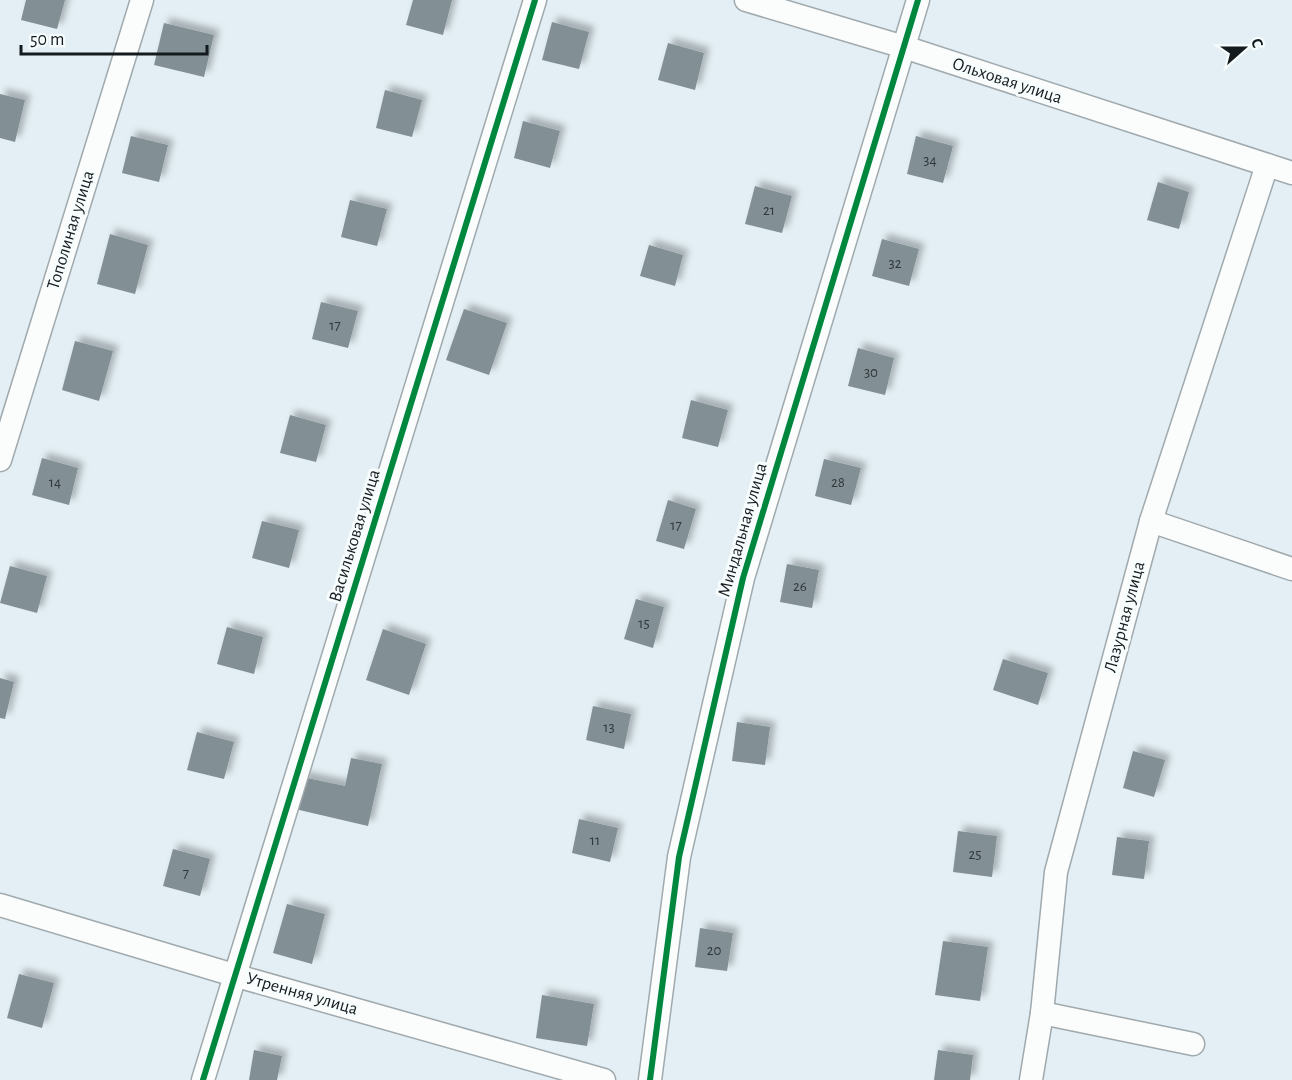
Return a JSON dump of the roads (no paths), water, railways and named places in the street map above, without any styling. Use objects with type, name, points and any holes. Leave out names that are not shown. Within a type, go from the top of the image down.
[{"type":"street","name":"Тополиная улица","points":[[0,460],[142,0]]},
{"type":"street","name":"Васильковая улица","points":[[203,1080],[237,976],[535,0]]},
{"type":"street","name":"Ольховая улица","points":[[746,0],[904,47],[1292,173]]},
{"type":"street","name":"Миндальная улица","points":[[650,1080],[679,857],[743,578],[918,0]]},
{"type":"street","name":"Лазурная улица","points":[[1031,1080],[1042,1013],[1056,872],[1151,521],[1267,165]]},
{"type":"street","points":[[1151,521],[1292,569]]},
{"type":"street","name":"Утренняя улица","points":[[0,905],[237,976],[604,1080]]},
{"type":"street","points":[[1042,1013],[1194,1044]]}]
